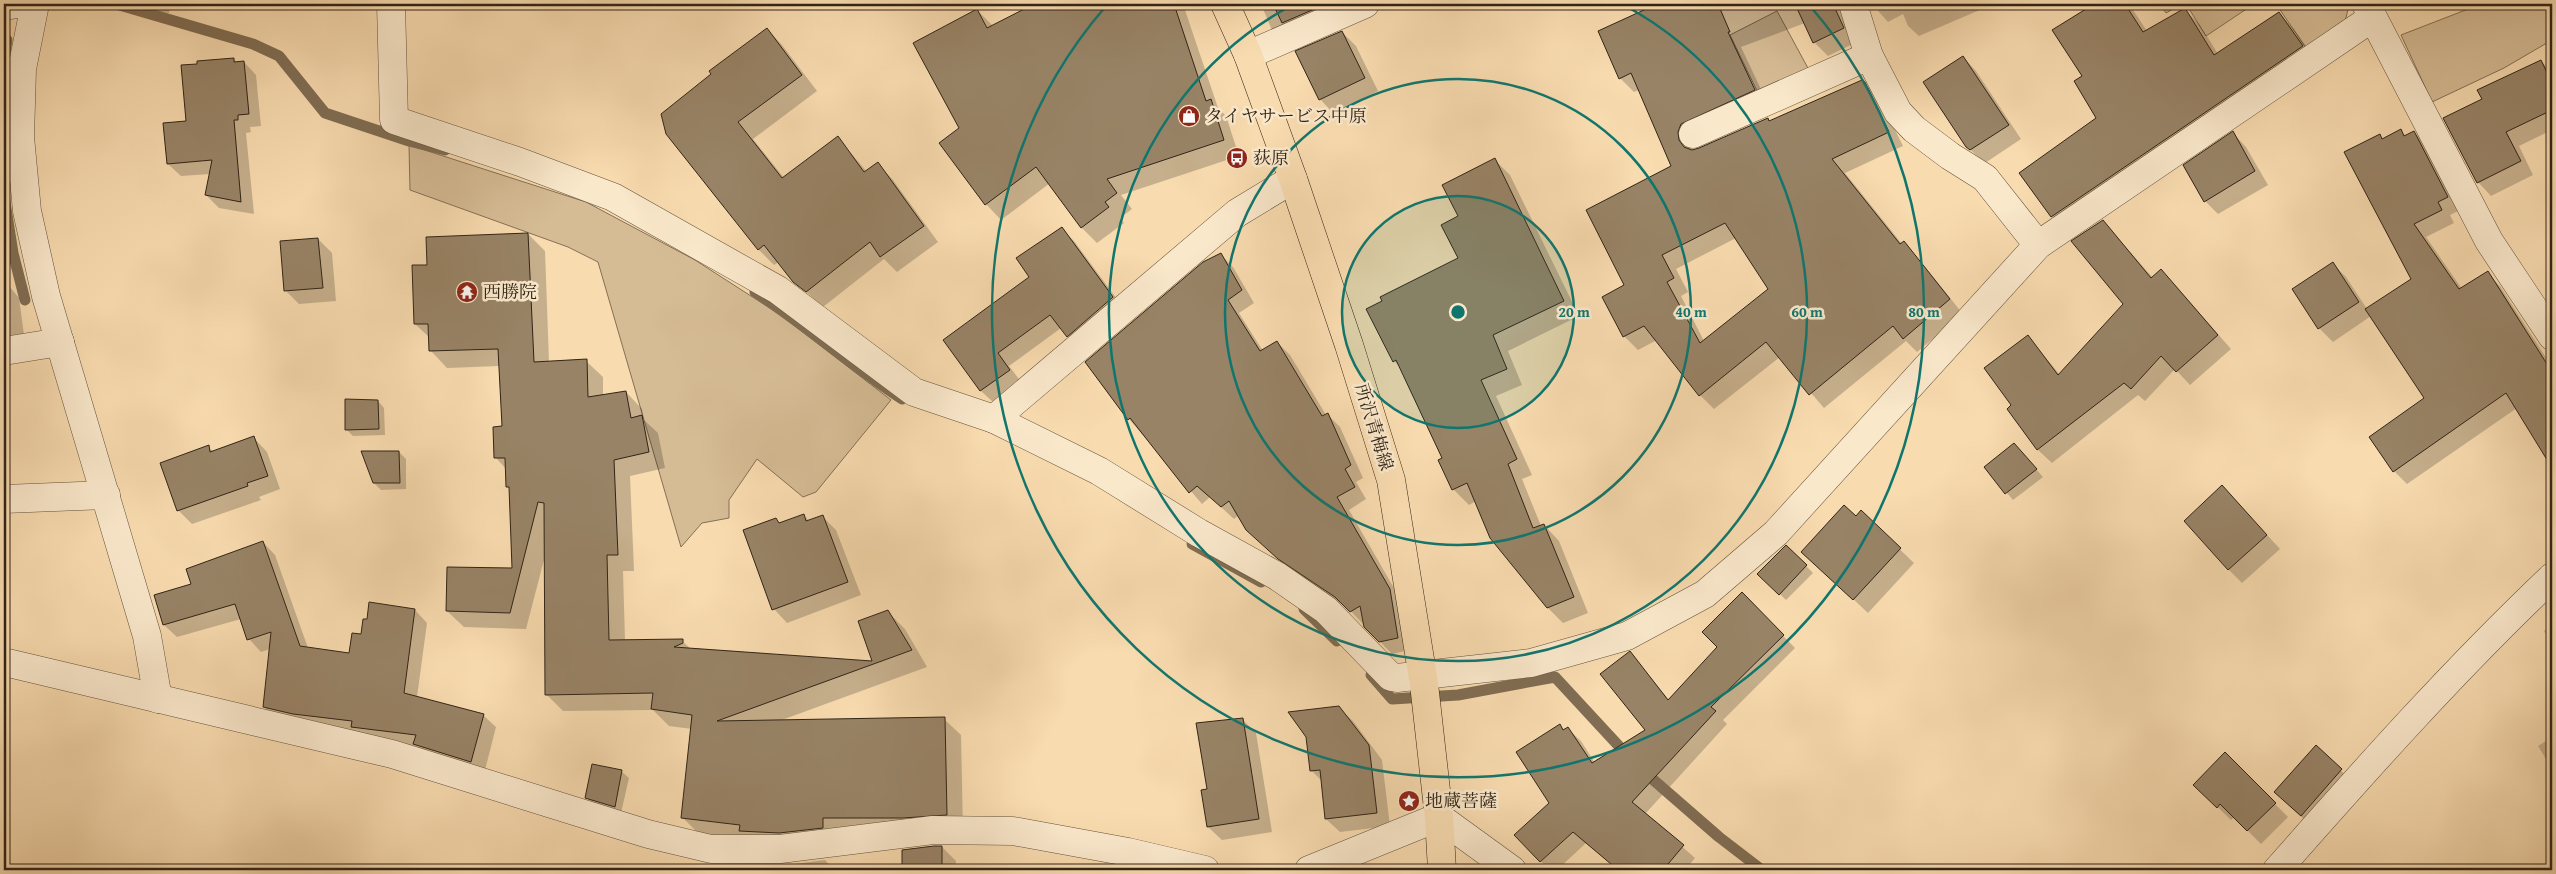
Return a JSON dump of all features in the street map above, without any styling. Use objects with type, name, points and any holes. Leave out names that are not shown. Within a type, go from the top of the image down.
[{"type":"main road","name":"所沢青梅線","points":[[1225,4],[1248,55],[1293,179],[1349,345],[1391,480],[1424,679],[1427,718],[1440,817],[1442,870]]},
{"type":"street","points":[[4,6],[18,4]]},
{"type":"street","points":[[35,4],[22,69],[20,137],[26,211],[46,296],[148,636],[158,698]]},
{"type":"street","points":[[391,4],[394,120],[520,162],[613,197],[778,290],[914,392],[994,419],[1099,471],[1200,533],[1277,576],[1326,610],[1391,677],[1397,678],[1424,679],[1531,663],[1628,636],[1706,594],[1776,533],[2038,245],[2369,11],[2489,241],[2552,336]]},
{"type":"street","points":[[1248,55],[1365,4]]},
{"type":"street","points":[[1853,4],[1868,56],[1898,112],[1914,129],[1985,178],[2038,245]]},
{"type":"street","points":[[1693,134],[1868,56]]},
{"type":"street","points":[[994,419],[1237,213],[1293,179]]},
{"type":"street","points":[[4,351],[60,342]]},
{"type":"street","points":[[4,499],[106,495]]},
{"type":"street","points":[[2277,870],[2374,760],[2504,622],[2552,577]]},
{"type":"street","points":[[4,662],[392,754],[648,834],[711,849],[780,849],[933,830],[1013,831],[1128,852],[1205,870]]},
{"type":"street","points":[[1309,870],[1440,817],[1512,870]]},
{"type":"shaded area","points":[[2160,4],[2182,4],[2166,13]]},
{"type":"shaded area","points":[[2186,4],[2254,4],[2206,36]]},
{"type":"shaded area","points":[[2276,4],[2349,5],[2345,22],[2306,48]]},
{"type":"shaded area","points":[[2481,4],[2552,4],[2552,40],[2504,68],[2432,102],[2401,35]]},
{"type":"shaded area","points":[[1777,11],[1809,70],[1759,95],[1730,35]]},
{"type":"shaded area","points":[[409,145],[586,202],[695,260],[782,316],[891,400],[816,492],[803,497],[757,459],[729,500],[729,518],[702,523],[681,547],[598,262],[568,247],[410,190]]},
{"type":"building","points":[[1034,4],[1174,4],[1206,101],[1211,99],[1224,140],[1107,179],[1117,193],[1105,202],[1109,207],[1081,228],[1036,167],[985,205],[939,143],[959,128],[913,43],[977,9],[987,28]]},
{"type":"building","points":[[1273,4],[1326,4],[1282,23]]},
{"type":"building","points":[[1657,4],[1718,4],[1730,32],[1728,32],[1755,90],[1681,124],[1678,132],[1679,140],[1684,147],[1692,150],[1768,118],[1769,121],[1862,80],[1865,82],[1889,132],[1832,159],[1900,244],[1904,241],[1950,299],[1903,339],[1893,326],[1809,395],[1766,342],[1699,396],[1644,326],[1623,337],[1602,297],[1624,285],[1586,210],[1671,166],[1631,73],[1619,79],[1598,31]],"holes":[[[1725,223],[1768,289],[1700,343],[1667,282],[1674,278],[1662,255]]]},
{"type":"building","points":[[1795,4],[1833,4],[1844,28],[1813,43]]},
{"type":"building","points":[[2094,4],[2125,4],[2143,32],[2185,8],[2214,55],[2279,12],[2303,46],[2051,217],[2019,173],[2096,118],[2074,81],[2082,76],[2052,30]]},
{"type":"building","points":[[767,28],[802,75],[738,122],[782,178],[838,136],[864,172],[878,162],[924,226],[880,257],[870,242],[806,292],[793,282],[764,245],[758,250],[666,134],[661,114],[711,74],[709,71]]},
{"type":"building","points":[[1342,31],[1365,78],[1319,100],[1295,51]]},
{"type":"building","points":[[1963,56],[2009,125],[1970,150],[1966,147],[1923,82]]},
{"type":"building","points":[[234,58],[234,62],[244,61],[249,114],[238,115],[238,120],[234,120],[241,202],[205,195],[212,160],[167,164],[163,123],[186,121],[181,65],[197,64],[197,61]]},
{"type":"building","points":[[2541,60],[2552,83],[2552,110],[2506,132],[2521,161],[2477,183],[2443,118],[2482,99],[2477,90]]},
{"type":"building","points":[[2401,129],[2404,136],[2414,131],[2448,197],[2438,202],[2442,210],[2414,224],[2459,289],[2488,271],[2552,372],[2552,468],[2506,393],[2393,472],[2369,437],[2424,398],[2365,309],[2411,279],[2344,152],[2380,134],[2382,139]]},
{"type":"building","points":[[2233,131],[2255,171],[2204,202],[2183,165]]},
{"type":"building","points":[[1495,158],[1564,301],[1493,335],[1507,369],[1481,380],[1517,459],[1508,464],[1533,528],[1544,524],[1574,597],[1547,608],[1490,538],[1467,483],[1452,490],[1438,460],[1442,458],[1396,360],[1393,362],[1366,309],[1382,301],[1380,297],[1458,258],[1441,225],[1458,216],[1442,185]]},
{"type":"building","points":[[2103,220],[2151,278],[2161,269],[2218,335],[2176,372],[2161,356],[2131,389],[2124,383],[2037,450],[2007,409],[2011,405],[1984,368],[2028,335],[2058,375],[2123,304],[2071,241]]},
{"type":"building","points":[[1062,227],[1113,297],[1067,337],[1050,315],[998,353],[1010,370],[980,391],[943,340],[1029,277],[1016,258]]},
{"type":"building","points":[[528,233],[534,362],[587,359],[588,397],[626,391],[631,418],[642,415],[649,452],[614,460],[618,555],[607,555],[609,640],[683,639],[683,643],[674,647],[872,661],[858,621],[888,610],[912,650],[717,721],[945,717],[947,815],[903,818],[823,818],[823,828],[779,833],[739,831],[740,825],[681,818],[692,715],[651,709],[653,693],[545,695],[544,503],[538,502],[510,613],[446,611],[447,567],[512,568],[509,487],[506,487],[505,458],[494,458],[493,427],[502,426],[498,349],[429,351],[428,324],[414,324],[412,265],[427,265],[426,237]]},
{"type":"building","points":[[318,238],[323,288],[284,291],[280,241]]},
{"type":"building","points":[[1221,253],[1242,290],[1228,300],[1260,351],[1277,341],[1322,416],[1328,413],[1351,465],[1345,469],[1355,487],[1337,497],[1390,589],[1398,638],[1379,642],[1364,627],[1360,606],[1350,612],[1335,597],[1278,559],[1246,530],[1229,501],[1221,507],[1197,486],[1189,493],[1130,418],[1128,420],[1085,362],[1203,262]]},
{"type":"building","points":[[2333,262],[2359,302],[2318,329],[2292,289]]},
{"type":"building","points":[[345,399],[378,400],[379,429],[345,430]]},
{"type":"building","points":[[254,436],[268,476],[247,483],[248,486],[177,511],[160,463],[209,445],[210,452]]},
{"type":"building","points":[[2014,443],[2037,469],[2005,494],[1984,467]]},
{"type":"building","points":[[361,451],[399,451],[400,483],[373,483]]},
{"type":"building","points":[[2222,485],[2267,535],[2228,570],[2184,521]]},
{"type":"building","points":[[1844,505],[1856,516],[1861,510],[1901,548],[1853,600],[1801,552]]},
{"type":"building","points":[[804,514],[806,521],[823,515],[848,582],[772,610],[743,530],[776,518],[779,523]]},
{"type":"building","points":[[263,541],[300,646],[349,653],[352,633],[361,634],[363,619],[367,619],[369,602],[415,609],[404,693],[484,714],[471,762],[413,744],[416,735],[351,727],[352,721],[293,714],[263,707],[271,632],[247,640],[235,604],[163,625],[154,595],[191,584],[186,569]]},
{"type":"building","points":[[1786,545],[1807,565],[1779,595],[1757,574]]},
{"type":"building","points":[[1742,592],[1784,635],[1711,707],[1716,711],[1632,802],[1684,845],[1663,870],[1618,870],[1573,832],[1540,862],[1514,835],[1549,803],[1516,752],[1560,724],[1563,730],[1568,727],[1592,763],[1645,730],[1600,674],[1630,651],[1668,700],[1717,647],[1702,632]]},
{"type":"building","points":[[1339,706],[1369,745],[1377,813],[1325,819],[1320,770],[1310,771],[1306,737],[1288,712]]},
{"type":"building","points":[[1243,718],[1259,819],[1207,827],[1201,790],[1207,789],[1196,723]]},
{"type":"building","points":[[2316,745],[2342,769],[2301,816],[2274,792]]},
{"type":"building","points":[[2225,752],[2276,803],[2247,831],[2220,804],[2217,808],[2193,785]]},
{"type":"building","points":[[592,764],[622,770],[615,807],[585,798]]},
{"type":"building","points":[[942,846],[942,870],[902,870],[902,850]]},
{"type":"waterway","points":[[116,4],[253,44],[279,56],[325,113],[409,141],[445,150]]},
{"type":"waterway","points":[[4,59],[7,40]]},
{"type":"waterway","points":[[4,196],[13,253],[25,300]]},
{"type":"waterway","points":[[755,292],[902,399]]},
{"type":"waterway","points":[[1192,544],[1261,582]]},
{"type":"waterway","points":[[1304,609],[1337,641]]},
{"type":"waterway","points":[[1371,675],[1392,699],[1458,695],[1555,677],[1629,757]]},
{"type":"waterway","points":[[1642,770],[1719,837],[1762,870]]},
{"type":"place","name":"タイヤサービス中原","points":[[1189,116]]},
{"type":"place","name":"荻原","points":[[1237,158]]},
{"type":"place","name":"西勝院","points":[[467,292]]},
{"type":"place","name":"地蔵菩薩","points":[[1409,801]]}]
